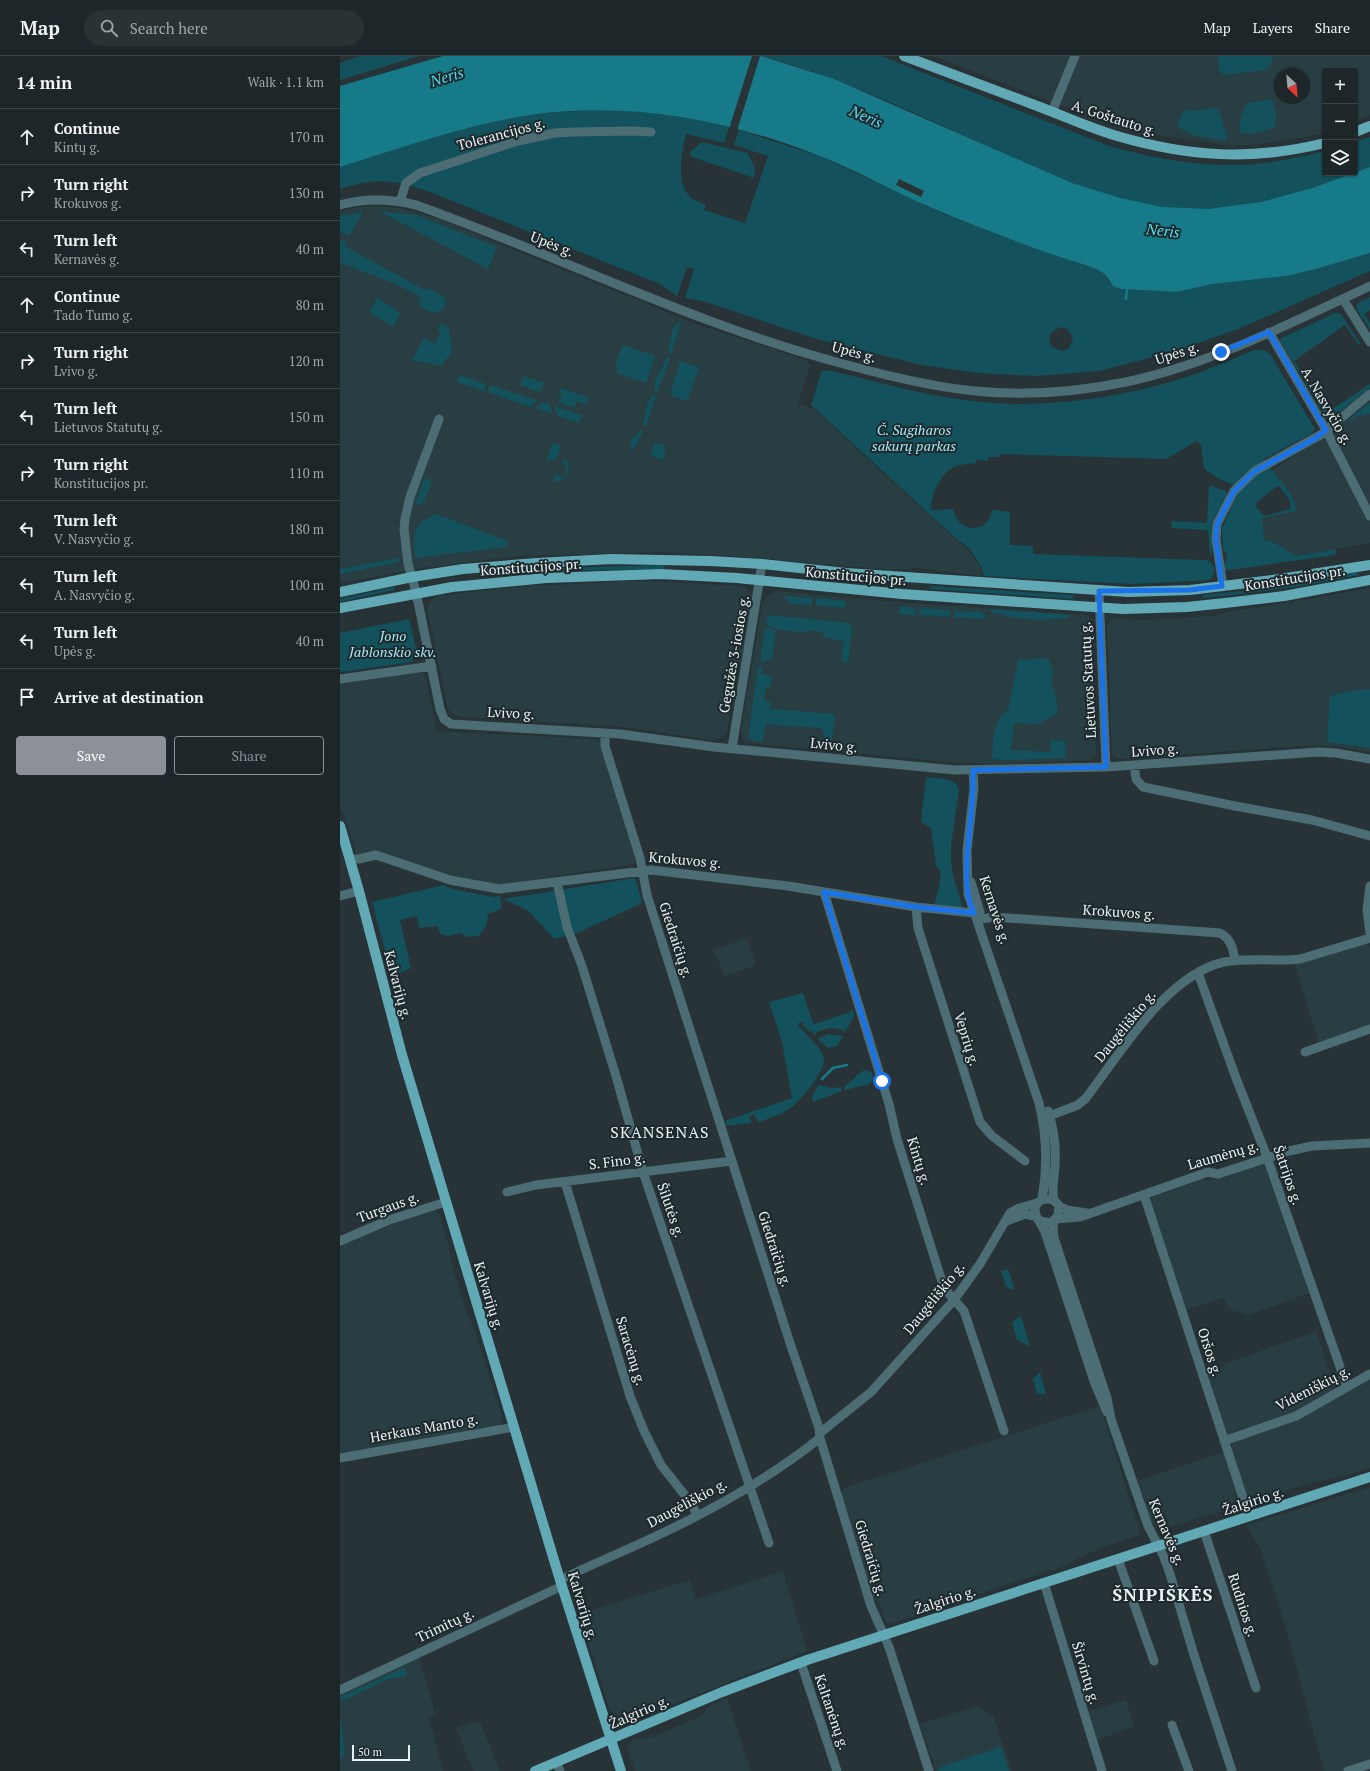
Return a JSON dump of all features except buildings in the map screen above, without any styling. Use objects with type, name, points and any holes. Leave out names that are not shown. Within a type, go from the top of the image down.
[{"type":"main road","name":"A. Goštauto g.","points":[[904,56],[1116,136],[1174,150],[1232,156],[1269,154],[1322,143]]},
{"type":"main road","points":[[1358,131],[1370,126]]},
{"type":"main road","name":"Konstitucijos pr.","points":[[340,592],[412,577],[463,570],[537,562],[611,559],[691,560],[762,564],[846,573],[1099,591],[1190,590],[1280,579],[1370,565]]},
{"type":"main road","name":"Konstitucijos pr.","points":[[340,608],[416,592],[468,585],[562,577],[661,574],[760,580],[894,594],[1099,608],[1150,608],[1218,604],[1284,596],[1370,580]]},
{"type":"main road","name":"Kalvarijų g.","points":[[340,826],[359,891],[402,1055],[561,1583],[621,1771]]},
{"type":"main road","name":"Žalgirio g.","points":[[535,1771],[558,1767],[610,1739],[728,1690],[801,1662],[1370,1477]]},
{"type":"street","points":[[1052,112],[1075,56]]},
{"type":"street","name":"Tolerancijos g.","points":[[400,202],[406,183],[420,173],[518,141],[549,134],[574,132],[651,132]]},
{"type":"street","name":"Upės g.","points":[[340,206],[364,201],[400,202],[437,212],[662,304],[758,338],[822,359],[931,385],[977,392],[1020,393],[1097,387],[1173,370],[1269,332],[1370,286]]},
{"type":"street","points":[[1342,299],[1370,342]]},
{"type":"street","name":"A. Nasvyčio g.","points":[[1269,332],[1326,430],[1370,516]]},
{"type":"street","points":[[1222,586],[1216,540],[1217,524],[1234,491],[1255,471],[1314,439],[1370,394]]},
{"type":"street","name":"Lvivo g.","points":[[439,419],[410,497],[405,519],[405,538],[442,716],[447,722],[464,725],[604,733],[934,769],[973,770],[1106,767],[1318,752],[1336,753],[1370,759]]},
{"type":"street","name":"Gegužės 3-iosios g.","points":[[732,748],[762,564]]},
{"type":"street","name":"Lietuvos Statutų g.","points":[[1099,591],[1106,767]]},
{"type":"street","points":[[340,679],[432,666]]},
{"type":"street","name":"Giedraičių g.","points":[[604,733],[605,746],[635,845],[647,895],[820,1435],[871,1606],[903,1688],[929,1771]]},
{"type":"street","points":[[1134,765],[1136,779],[1143,788],[1312,820],[1370,836]]},
{"type":"street","points":[[967,867],[967,850],[974,788],[973,770]]},
{"type":"street","name":"Krokuvos g.","points":[[350,858],[358,859],[376,855],[450,880],[499,889],[641,870],[651,870],[824,892],[916,907],[974,913]]},
{"type":"street","name":"Kernavės g.","points":[[967,867],[968,894],[1037,1096],[1044,1124],[1047,1160],[1040,1201],[1035,1210],[1095,1384],[1105,1409],[1111,1419]]},
{"type":"street","name":"Kernavės g.","points":[[967,867],[982,919],[1050,1116],[1056,1144],[1052,1190],[1060,1213],[1055,1220],[1053,1229],[1054,1238],[1107,1398],[1111,1419],[1148,1526],[1163,1555],[1170,1574],[1194,1655],[1232,1771]]},
{"type":"street","name":"Šilutės g.","points":[[557,882],[567,927],[582,966],[614,1069],[643,1172],[769,1543]]},
{"type":"street","points":[[1370,886],[1367,910],[1370,933]]},
{"type":"street","points":[[340,896],[359,891]]},
{"type":"street","name":"Kintų g.","points":[[824,892],[890,1104],[897,1139],[944,1288],[964,1311],[1004,1431]]},
{"type":"street","name":"Veprių g.","points":[[916,907],[918,928],[980,1122],[992,1136],[1025,1160]]},
{"type":"street","name":"Krokuvos g.","points":[[982,919],[994,917],[1220,933],[1226,936],[1230,942],[1235,960]]},
{"type":"street","name":"Daugėliškio g.","points":[[1050,1116],[1078,1105],[1086,1098],[1155,1008],[1181,984],[1198,973],[1222,963],[1235,960],[1300,959],[1370,938]]},
{"type":"street","name":"Šatrijos g.","points":[[1198,973],[1236,1078],[1267,1156],[1347,1388]]},
{"type":"street","points":[[1305,1052],[1370,1029]]},
{"type":"street","name":"Laumėnų g.","points":[[1055,1220],[1080,1217],[1087,1213],[1144,1195],[1208,1172],[1218,1174],[1267,1156],[1312,1146],[1370,1143]]},
{"type":"street","name":"S. Fino g.","points":[[506,1192],[536,1185],[732,1161]]},
{"type":"street","name":"Saracėnų g.","points":[[565,1182],[630,1396],[660,1465],[691,1502],[697,1515]]},
{"type":"street","name":"Oršos g.","points":[[1144,1195],[1249,1516]]},
{"type":"street","points":[[1040,1201],[1048,1198],[1057,1203]]},
{"type":"street","name":"Daugėliškio g.","points":[[561,1583],[671,1529],[749,1486],[820,1435],[871,1392],[954,1300],[980,1264],[1007,1221],[1010,1213],[1040,1201]]},
{"type":"street","name":"Turgaus g.","points":[[340,1240],[389,1220],[446,1202]]},
{"type":"street","name":"Laumėnų g.","points":[[1057,1203],[1067,1210],[1087,1213]]},
{"type":"street","points":[[1007,1221],[1025,1214],[1047,1223],[1055,1220]]},
{"type":"street","name":"Videniškių g.","points":[[1224,1441],[1296,1416],[1370,1374]]},
{"type":"street","name":"Herkaus Manto g.","points":[[340,1458],[514,1427]]},
{"type":"street","name":"Rudnios g.","points":[[1204,1531],[1256,1688]]},
{"type":"street","points":[[1118,1559],[1154,1661]]},
{"type":"street","name":"Trimitų g.","points":[[340,1690],[561,1583]]},
{"type":"street","name":"Širvintų g.","points":[[1044,1583],[1102,1771]]},
{"type":"street","name":"Kaltanėnų g.","points":[[801,1662],[837,1771]]},
{"type":"street","points":[[1172,1726],[1189,1771]]},
{"type":"street","points":[[1348,1771],[1368,1767]]},
{"type":"shaded area","points":[[933,56],[1071,56],[1052,101],[1049,101]]},
{"type":"shaded area","points":[[1078,56],[1370,56],[1370,115],[1358,121],[1358,68],[1322,68],[1322,134],[1278,142],[1233,146],[1151,134],[1105,122],[1060,104]]},
{"type":"shaded area","points":[[378,206],[401,208],[439,219],[696,324],[806,360],[810,365],[798,403],[815,410],[968,550],[980,566],[982,576],[916,568],[893,570],[721,555],[661,552],[517,556],[422,568],[340,583],[340,211],[359,207]]},
{"type":"shaded area","points":[[1370,402],[1370,543],[1296,556],[1273,542],[1264,540],[1262,518],[1296,511],[1282,484],[1271,471],[1344,423]]},
{"type":"shaded area","points":[[628,581],[742,586],[746,588],[751,595],[752,599],[744,649],[738,667],[727,731],[722,738],[712,740],[625,727],[461,717],[456,716],[448,709],[427,610],[433,599],[438,596],[514,587]]},
{"type":"shaded area","points":[[1370,588],[1370,752],[1335,746],[1313,745],[1122,759],[1114,757],[1112,753],[1107,627],[1109,620],[1112,618],[1144,620],[1213,616],[1237,610]]},
{"type":"shaded area","points":[[777,591],[885,601],[1086,615],[1089,617],[1091,624],[1096,756],[1091,760],[992,764],[950,762],[746,743],[743,740],[741,731],[762,604],[768,595]]},
{"type":"shaded area","points":[[421,671],[426,677],[437,731],[594,739],[600,741],[636,856],[634,864],[498,885],[443,875],[376,852],[357,856],[349,829],[340,807],[340,682]]},
{"type":"shaded area","points":[[747,938],[756,965],[724,976],[717,955],[714,956],[712,950]]},
{"type":"shaded area","points":[[1366,944],[1370,947],[1370,1026],[1319,1043],[1295,966],[1297,962]]},
{"type":"shaded area","points":[[1261,1161],[1267,1164],[1310,1293],[1248,1315],[1228,1309],[1224,1298],[1186,1310],[1149,1198],[1202,1179],[1208,1181]]},
{"type":"shaded area","points":[[435,1211],[440,1215],[449,1247],[451,1261],[467,1313],[474,1328],[502,1416],[501,1423],[498,1427],[340,1454],[340,1245],[400,1221]]},
{"type":"shaded area","points":[[1316,1331],[1336,1389],[1300,1410],[1281,1418],[1228,1436],[1224,1435],[1206,1372],[1225,1366],[1224,1364]]},
{"type":"shaded area","points":[[1370,1378],[1370,1468],[1307,1484],[1253,1501],[1248,1498],[1231,1448],[1234,1441]]},
{"type":"shaded area","points":[[1100,1406],[1139,1528],[1139,1535],[1088,1553],[1064,1566],[890,1624],[886,1622],[878,1601],[874,1599],[841,1491],[844,1488]]},
{"type":"shaded area","points":[[1224,1452],[1240,1502],[1238,1507],[1160,1529],[1151,1522],[1138,1481]]},
{"type":"shaded area","points":[[1370,1487],[1370,1771],[1324,1771],[1287,1632],[1259,1545],[1246,1525]]},
{"type":"shaded area","points":[[783,1571],[807,1651],[628,1722],[623,1723],[616,1719],[609,1708],[579,1614],[690,1580],[696,1599]]},
{"type":"shaded area","points":[[419,1656],[436,1716],[429,1718],[443,1771],[340,1771],[340,1694]]},
{"type":"shaded area","points":[[727,1698],[751,1771],[635,1771],[627,1748],[633,1739],[652,1737],[699,1717],[707,1708]]},
{"type":"shaded area","points":[[1126,1700],[1134,1726],[1097,1740],[1088,1711]]},
{"type":"shaded area","points":[[977,1706],[993,1716],[1012,1771],[936,1771],[920,1724]]},
{"type":"shaded area","points":[[480,1721],[500,1771],[473,1771],[456,1728]]},
{"type":"green space","points":[[360,56],[419,56],[340,80],[340,63]]},
{"type":"green space","points":[[761,56],[881,56],[1109,146],[1157,158],[1190,163],[1223,165],[1272,162],[1322,152],[1322,176],[1345,176],[1292,194],[1250,204],[1207,209],[1159,207],[1109,196],[1084,188],[848,85]]},
{"type":"green space","points":[[1218,56],[1273,56],[1273,58],[1269,68],[1265,70],[1223,75],[1219,69]]},
{"type":"green space","points":[[1272,99],[1276,115],[1275,127],[1253,133],[1240,132],[1241,116],[1248,103]]},
{"type":"green space","points":[[1214,108],[1219,110],[1227,137],[1225,140],[1193,135],[1177,125],[1183,112],[1189,109],[1194,111]]},
{"type":"green space","points":[[607,110],[654,113],[684,117],[729,127],[724,143],[686,134],[681,169],[682,178],[684,187],[688,194],[694,200],[706,205],[704,210],[745,223],[768,156],[734,145],[739,130],[820,156],[944,214],[1096,269],[1105,274],[1109,282],[1121,289],[1177,292],[1212,284],[1287,276],[1370,253],[1370,271],[1238,329],[1172,352],[1099,371],[1036,376],[979,373],[921,365],[817,339],[706,302],[685,298],[694,269],[687,267],[677,296],[660,284],[417,188],[395,183],[375,182],[353,185],[340,189],[340,167],[456,130],[523,116]],"holes":[[[1060,327],[1067,329],[1073,338],[1069,348],[1062,351],[1052,347],[1049,340],[1051,333]]]},
{"type":"green space","points":[[1370,137],[1370,167],[1358,171],[1358,141]]},
{"type":"green space","points":[[702,142],[748,153],[755,168],[754,178],[692,157],[690,152]]},
{"type":"green space","points":[[379,211],[416,215],[497,247],[488,269]]},
{"type":"green space","points":[[363,212],[349,236],[340,232],[340,216]]},
{"type":"green space","points":[[340,240],[346,242],[346,247],[425,290],[428,288],[444,297],[446,304],[440,311],[433,312],[425,310],[418,305],[421,297],[393,283],[340,263]]},
{"type":"green space","points":[[1370,297],[1370,310],[1364,314],[1370,323],[1370,329],[1357,310],[1356,306],[1360,302]]},
{"type":"green space","points":[[377,298],[401,313],[393,327],[369,312]]},
{"type":"green space","points":[[1335,313],[1339,313],[1342,316],[1361,344],[1359,345],[1345,325],[1294,361],[1328,412],[1370,384],[1370,388],[1332,418],[1328,419],[1325,417],[1280,341],[1281,338]]},
{"type":"green space","points":[[681,322],[671,354],[668,353],[673,328]]},
{"type":"green space","points":[[440,323],[449,328],[452,351],[441,366],[412,360],[424,338],[435,344],[441,332],[438,330]]},
{"type":"green space","points":[[623,345],[655,356],[646,383],[617,373],[616,362]]},
{"type":"green space","name":"Č. Sugiharos sakurų parkas","points":[[1254,350],[1264,350],[1270,354],[1315,429],[1311,434],[1264,459],[1288,490],[1295,504],[1296,511],[1262,518],[1264,540],[1273,542],[1296,556],[1336,549],[1336,553],[1334,555],[1224,571],[1224,563],[1227,561],[1226,552],[1223,550],[1222,528],[1239,491],[1231,484],[1221,480],[1204,468],[1201,445],[1197,441],[1166,459],[1000,454],[999,457],[988,457],[988,461],[976,460],[976,463],[959,465],[949,470],[937,486],[931,504],[931,510],[953,509],[956,517],[961,523],[973,528],[985,524],[992,510],[1010,512],[1010,545],[1033,546],[1033,554],[1204,560],[1209,561],[1214,566],[1214,574],[1209,580],[1132,584],[984,576],[981,566],[969,548],[928,513],[811,405],[822,370],[832,371],[943,397],[981,402],[1036,404],[1093,399],[1149,388],[1201,372]],"holes":[[[1279,486],[1290,501],[1290,509],[1264,516],[1256,507],[1257,502]]]},
{"type":"green space","points":[[667,357],[670,358],[657,393],[655,392],[654,384]]},
{"type":"green space","points":[[680,361],[699,367],[687,401],[670,395]]},
{"type":"green space","points":[[459,375],[486,384],[484,391],[457,382]]},
{"type":"green space","points":[[523,376],[544,383],[540,392],[520,385]]},
{"type":"green space","points":[[490,385],[538,401],[530,407],[487,392]]},
{"type":"green space","points":[[560,388],[589,398],[586,404],[576,401],[576,408],[558,402],[562,394],[559,393]]},
{"type":"green space","points":[[654,395],[656,396],[646,426],[643,425],[648,401]]},
{"type":"green space","points":[[543,402],[549,404],[553,414],[535,408]]},
{"type":"green space","points":[[1370,402],[1370,414],[1360,415],[1344,423]]},
{"type":"green space","points":[[554,406],[583,416],[578,423],[558,416]]},
{"type":"green space","points":[[641,430],[643,431],[633,451],[631,450],[630,441]]},
{"type":"green space","points":[[553,443],[561,445],[557,459],[546,461]]},
{"type":"green space","points":[[654,443],[665,445],[664,460],[651,456]]},
{"type":"green space","points":[[567,460],[569,469],[565,479],[553,482],[555,474],[564,478],[567,467],[561,462]]},
{"type":"green space","points":[[424,478],[431,480],[431,484],[424,502],[416,506],[415,505]]},
{"type":"green space","points":[[1209,485],[1226,491],[1227,494],[1212,523],[1212,553],[1210,555],[1208,530],[1171,528],[1172,521],[1207,523]]},
{"type":"green space","points":[[436,514],[508,541],[506,547],[415,558],[414,537],[418,526]]},
{"type":"green space","points":[[399,558],[399,562],[340,574],[340,569]]},
{"type":"green space","points":[[664,565],[664,569],[555,571],[555,568]]},
{"type":"green space","points":[[1358,572],[1359,575],[1301,586],[1203,598],[1203,595],[1264,589]]},
{"type":"green space","points":[[930,586],[1073,595],[1073,599],[930,589]]},
{"type":"green space","points":[[394,587],[394,590],[340,602],[340,599]]},
{"type":"green space","points":[[783,596],[812,598],[812,605],[791,604]]},
{"type":"green space","points":[[816,598],[846,601],[845,608],[816,605]]},
{"type":"green space","points":[[900,606],[915,608],[915,615],[899,614]]},
{"type":"green space","points":[[920,608],[950,610],[949,617],[919,615]]},
{"type":"green space","points":[[990,609],[1070,615],[1068,618],[1058,619],[1028,619],[998,614],[989,611]]},
{"type":"green space","points":[[955,611],[979,612],[985,615],[986,619],[954,617]]},
{"type":"green space","points":[[768,615],[850,623],[852,628],[848,663],[841,661],[844,641],[823,637],[824,633],[809,630],[808,632],[798,632],[775,628],[766,624]]},
{"type":"green space","name":"Jono Jablonskio skv.","points":[[409,619],[417,652],[411,662],[340,672],[340,633]]},
{"type":"green space","points":[[765,628],[776,630],[772,658],[760,663]]},
{"type":"green space","points":[[1048,658],[1053,672],[1051,684],[1055,691],[1058,713],[1038,724],[1014,723],[1011,750],[1051,752],[1051,740],[1065,741],[1065,758],[992,759],[994,732],[999,720],[1008,710],[1018,660]]},
{"type":"green space","points":[[758,667],[763,667],[761,674],[772,676],[770,687],[766,687],[764,701],[771,702],[770,709],[834,714],[835,718],[830,749],[823,749],[824,732],[821,728],[766,724],[762,742],[748,739]]},
{"type":"green space","points":[[1370,689],[1370,748],[1327,742],[1330,696],[1350,691]]},
{"type":"green space","points":[[926,777],[950,780],[957,785],[959,789],[951,845],[951,861],[953,876],[963,908],[934,905],[941,872],[936,866],[931,828],[921,822]]},
{"type":"green space","points":[[634,878],[636,880],[642,903],[577,933],[554,939],[529,911],[503,899]]},
{"type":"green space","points":[[444,885],[452,889],[494,897],[500,896],[502,909],[488,914],[487,924],[479,936],[468,937],[460,933],[448,936],[440,934],[438,926],[419,928],[417,916],[400,920],[411,968],[392,976],[372,902]]},
{"type":"green space","points":[[803,993],[813,1023],[815,1024],[850,1012],[853,1009],[854,1015],[851,1023],[845,1031],[837,1028],[829,1028],[821,1030],[813,1035],[813,1031],[810,1032],[803,1025],[803,1021],[798,1024],[820,1050],[824,1059],[821,1071],[816,1079],[805,1094],[786,1111],[758,1122],[754,1114],[749,1116],[752,1123],[726,1126],[725,1121],[792,1098],[782,1042],[769,1002]]},
{"type":"green space","points":[[828,1034],[843,1036],[837,1046],[828,1048],[817,1039]]},
{"type":"green space","points":[[867,1070],[872,1073],[873,1078],[870,1084],[845,1090],[844,1086],[858,1074]]},
{"type":"green space","points":[[818,1085],[833,1088],[841,1087],[842,1091],[813,1102],[812,1097]]},
{"type":"green space","points":[[1008,1269],[1014,1288],[1012,1290],[1006,1286],[1001,1271]]},
{"type":"green space","points":[[1021,1316],[1030,1346],[1017,1340],[1012,1322]]},
{"type":"green space","points":[[1040,1372],[1046,1394],[1037,1394],[1033,1379]]},
{"type":"green space","points":[[403,1668],[407,1672],[407,1676],[388,1679],[343,1701],[340,1698],[340,1697]]},
{"type":"green space","points":[[340,1716],[345,1753],[341,1759],[340,1759]]},
{"type":"green space","points":[[1001,1747],[1009,1771],[939,1771],[938,1768]]},
{"type":"water","name":"Neris","points":[[443,56],[761,56],[834,79],[1072,183],[1120,198],[1162,207],[1208,209],[1261,202],[1312,188],[1345,176],[1358,176],[1358,171],[1370,167],[1370,253],[1287,276],[1212,284],[1177,292],[1121,289],[1113,286],[1105,274],[1096,269],[1051,254],[961,220],[918,202],[834,162],[790,145],[760,135],[698,120],[635,112],[603,110],[571,111],[512,118],[483,124],[425,140],[340,167],[340,86]]},
{"type":"pier","points":[[752,56],[760,56],[737,131],[729,129]]},
{"type":"pier","points":[[899,179],[924,191],[921,197],[896,185]]},
{"type":"waterway","points":[[1126,299],[1127,287]]},
{"type":"waterway","points":[[822,1079],[833,1068],[847,1065]]},
{"type":"district","name":"SKANSENAS","points":[[660,1132]]},
{"type":"district","name":"ŠNIPIŠKĖS","points":[[1163,1595]]},
{"type":"route","points":[[882,1081],[824,892],[916,907],[974,913],[968,894],[967,850],[974,788],[973,770],[1106,767],[1099,625],[1099,591],[1147,592],[1190,590],[1222,586],[1216,540],[1217,524],[1234,491],[1255,471],[1314,439],[1326,430],[1274,343],[1269,332],[1221,352]]}]
